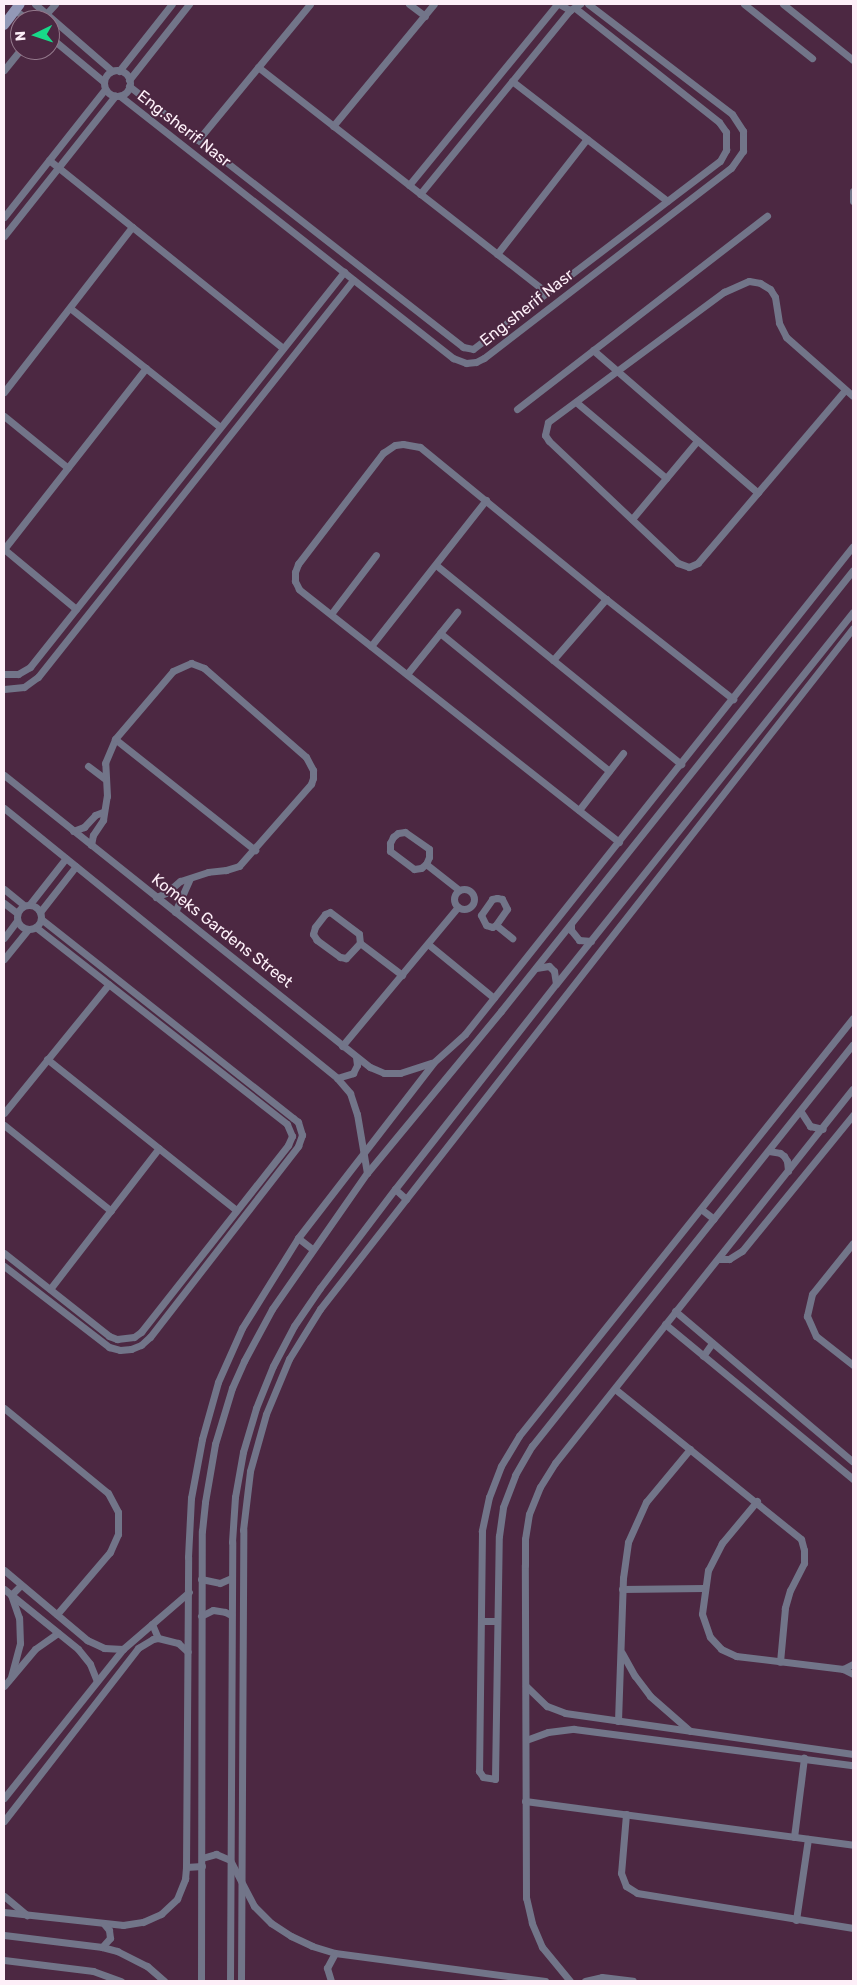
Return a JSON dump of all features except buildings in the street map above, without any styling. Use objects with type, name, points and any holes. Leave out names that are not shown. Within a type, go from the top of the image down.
[{"type":"main road","points":[[4,12],[17,7]]},
{"type":"main road","points":[[4,25],[17,7]]},
{"type":"street","points":[[4,217],[104,86],[106,76],[116,71],[172,4]]},
{"type":"street","points":[[4,236],[117,96],[125,93],[129,83],[189,4]]},
{"type":"street","points":[[198,140],[310,4]]},
{"type":"street","points":[[409,4],[425,16]]},
{"type":"street","points":[[333,126],[434,4]]},
{"type":"street","points":[[60,26],[116,71],[124,73],[129,83],[198,140],[466,348],[476,347],[720,161],[726,150],[726,132],[719,122],[575,7],[563,8],[558,4],[409,185]]},
{"type":"street","name":"Eng.sherif Nasr","points":[[117,96],[453,358],[471,363],[484,358],[620,254],[736,163],[743,151],[745,138],[741,125],[732,114],[588,4]]},
{"type":"street","points":[[744,4],[812,58]]},
{"type":"street","points":[[783,4],[853,60]]},
{"type":"street","points":[[420,194],[575,7]]},
{"type":"street","points":[[68,34],[60,45],[117,96]]},
{"type":"street","points":[[4,70],[12,60]]},
{"type":"street","points":[[258,67],[547,293]]},
{"type":"street","points":[[512,81],[667,201]]},
{"type":"street","points":[[497,254],[588,139]]},
{"type":"street","points":[[49,160],[283,348]]},
{"type":"street","points":[[853,191],[853,201]]},
{"type":"street","points":[[264,210],[273,199]]},
{"type":"street","points":[[517,408],[767,216]]},
{"type":"street","points":[[4,392],[132,227]]},
{"type":"street","points":[[612,243],[620,254]]},
{"type":"street","points":[[4,674],[18,674],[30,667],[344,272]]},
{"type":"street","points":[[4,689],[24,687],[38,677],[353,280]]},
{"type":"street","points":[[845,390],[698,562],[689,567],[678,563],[547,438],[545,431],[548,422],[724,292],[737,284],[754,281],[765,285],[773,292],[777,302],[778,323],[786,337],[853,396]]},
{"type":"street","points":[[70,308],[220,427]]},
{"type":"street","points":[[593,350],[758,493]]},
{"type":"street","points":[[76,609],[4,549],[146,368]]},
{"type":"street","points":[[576,402],[666,478]]},
{"type":"street","points":[[4,416],[68,468]]},
{"type":"street","points":[[632,519],[697,441]]},
{"type":"street","points":[[619,842],[299,589],[295,581],[295,572],[298,564],[387,449],[404,444],[420,448],[733,699]]},
{"type":"street","points":[[372,646],[486,500]]},
{"type":"street","points":[[4,1912],[104,1924],[133,1924],[161,1914],[177,1899],[182,1889],[186,1867],[189,1527],[195,1470],[218,1382],[229,1354],[253,1307],[298,1238],[363,1153],[434,1062],[465,1034],[853,546]]},
{"type":"street","points":[[331,614],[376,556]]},
{"type":"street","points":[[436,564],[681,764]]},
{"type":"street","points":[[201,1981],[202,1531],[209,1473],[223,1416],[244,1361],[272,1309],[312,1249],[367,1173],[536,968],[853,570]]},
{"type":"street","points":[[553,660],[606,599]]},
{"type":"street","points":[[407,674],[458,612]]},
{"type":"street","points":[[230,1981],[231,1578],[235,1497],[243,1452],[256,1408],[273,1366],[294,1326],[320,1288],[395,1189],[853,612]]},
{"type":"street","points":[[241,1981],[244,1530],[250,1471],[266,1414],[289,1359],[320,1309],[853,628]]},
{"type":"street","points":[[440,633],[609,771]]},
{"type":"street","points":[[91,845],[93,835],[102,820],[107,796],[105,779],[107,755],[115,739],[173,671],[191,663],[204,668],[306,756],[314,770],[311,784],[245,861],[233,869],[208,872],[190,880],[180,881],[166,893],[156,897]]},
{"type":"street","points":[[115,739],[255,850]]},
{"type":"street","points":[[579,810],[622,753]]},
{"type":"street","points":[[88,766],[105,779]]},
{"type":"street","name":"Komeks Gardens Street","points":[[4,775],[356,1057],[384,1074],[406,1072],[434,1062]]},
{"type":"street","points":[[4,808],[337,1078],[350,1093],[358,1114],[367,1173]]},
{"type":"street","points":[[73,831],[84,827],[96,815],[103,812]]},
{"type":"street","points":[[405,832],[429,849],[430,857],[426,864],[414,869],[390,851],[390,843],[393,837],[398,833],[405,832]]},
{"type":"street","points":[[4,938],[17,917],[66,858]]},
{"type":"street","points":[[426,864],[459,890],[468,889],[474,895],[475,900],[486,908]]},
{"type":"street","points":[[36,927],[41,916],[76,866]]},
{"type":"street","points":[[175,912],[190,880]]},
{"type":"street","points":[[4,889],[27,905],[36,907],[41,916],[298,1122],[302,1135],[298,1146],[150,1337],[131,1349],[120,1350],[104,1344],[4,1266]]},
{"type":"street","points":[[459,890],[454,898],[458,907],[462,909],[470,908],[475,900]]},
{"type":"street","points":[[497,898],[506,903],[507,908],[496,924],[492,927],[482,921],[481,915],[492,899],[497,898]]},
{"type":"street","points":[[4,903],[17,917],[21,926],[28,929],[36,927]]},
{"type":"street","points":[[342,1046],[458,907]]},
{"type":"street","points":[[333,913],[357,931],[360,943],[348,956],[343,958],[317,940],[313,930],[324,914],[333,913]]},
{"type":"street","points":[[496,924],[512,938]]},
{"type":"street","points":[[571,924],[571,930],[579,940],[591,940]]},
{"type":"street","points":[[4,1253],[109,1336],[117,1339],[134,1337],[141,1332],[288,1145],[292,1136],[290,1128],[36,927]]},
{"type":"street","points":[[4,959],[28,929]]},
{"type":"street","points":[[360,943],[402,975]]},
{"type":"street","points":[[428,944],[494,998]]},
{"type":"street","points":[[536,968],[542,965],[554,971],[557,977],[556,984]]},
{"type":"street","points":[[4,1113],[109,984]]},
{"type":"street","points":[[853,1018],[519,1436],[501,1466],[489,1498],[482,1531],[479,1773],[483,1777],[495,1779],[498,1536],[504,1507],[515,1475],[532,1446],[801,1112],[853,1044]]},
{"type":"street","points":[[465,1034],[475,1042]]},
{"type":"street","points":[[337,1078],[353,1073],[357,1065],[356,1057]]},
{"type":"street","points":[[47,1059],[236,1210]]},
{"type":"street","points":[[570,1981],[542,1947],[532,1924],[526,1898],[525,1539],[529,1514],[540,1487],[555,1463],[852,1093]]},
{"type":"street","points":[[801,1112],[807,1123],[823,1129]]},
{"type":"street","points":[[718,1259],[733,1257],[742,1251],[853,1115]]},
{"type":"street","points":[[4,1125],[111,1211]]},
{"type":"street","points":[[50,1289],[159,1148]]},
{"type":"street","points":[[769,1151],[780,1153],[784,1156],[787,1161],[788,1171]]},
{"type":"street","points":[[395,1189],[406,1199]]},
{"type":"street","points":[[701,1209],[714,1220]]},
{"type":"street","points":[[298,1238],[312,1249]]},
{"type":"street","points":[[853,1243],[812,1294],[806,1316],[816,1336],[853,1364]]},
{"type":"street","points":[[675,1312],[853,1462]]},
{"type":"street","points":[[665,1324],[853,1479]]},
{"type":"street","points":[[703,1356],[712,1343]]},
{"type":"street","points":[[615,1390],[757,1501],[796,1534],[804,1550],[801,1569],[790,1590],[785,1608],[780,1662]]},
{"type":"street","points":[[4,1408],[108,1493],[118,1512],[118,1534],[114,1545],[57,1614]]},
{"type":"street","points":[[618,1721],[622,1653],[622,1589],[625,1556],[639,1515],[646,1502],[690,1449]]},
{"type":"street","points":[[195,1470],[209,1473]]},
{"type":"street","points":[[757,1501],[716,1552],[708,1570],[704,1588],[703,1622],[715,1643],[736,1656],[843,1669],[853,1674]]},
{"type":"street","points":[[4,1570],[96,1645],[114,1650],[123,1649]]},
{"type":"street","points":[[201,1579],[214,1583],[231,1578]]},
{"type":"street","points":[[11,1596],[21,1585]]},
{"type":"street","points":[[622,1589],[704,1588]]},
{"type":"street","points":[[4,1589],[85,1656],[96,1681]]},
{"type":"street","points":[[4,1798],[123,1649],[189,1592]]},
{"type":"street","points":[[11,1596],[19,1618],[20,1643],[11,1678]]},
{"type":"street","points":[[201,1616],[213,1610],[219,1610],[231,1615]]},
{"type":"street","points":[[481,1621],[497,1621]]},
{"type":"street","points":[[152,1624],[158,1638]]},
{"type":"street","points":[[4,1686],[40,1644],[58,1633]]},
{"type":"street","points":[[138,1635],[147,1642]]},
{"type":"street","points":[[4,1821],[133,1654],[147,1642],[158,1638],[178,1643],[188,1652]]},
{"type":"street","points":[[622,1653],[635,1676],[650,1696],[669,1715],[692,1732]]},
{"type":"street","points":[[843,1669],[853,1664]]},
{"type":"street","points":[[526,1685],[547,1706],[574,1715],[853,1754]]},
{"type":"street","points":[[231,1715],[243,1715]]},
{"type":"street","points":[[574,1715],[574,1729]]},
{"type":"street","points":[[67,1718],[77,1726]]},
{"type":"street","points":[[526,1740],[548,1732],[574,1729],[853,1765]]},
{"type":"street","points":[[825,1761],[827,1750]]},
{"type":"street","points":[[794,1837],[804,1758]]},
{"type":"street","points":[[12,1788],[23,1797]]},
{"type":"street","points":[[525,1801],[853,1846]]},
{"type":"street","points":[[626,1814],[621,1873],[626,1886],[637,1893],[853,1928]]},
{"type":"street","points":[[796,1920],[808,1839]]},
{"type":"street","points":[[202,1858],[216,1854],[230,1860],[254,1906],[271,1923],[291,1936],[312,1946],[335,1952],[545,1981]]},
{"type":"street","points":[[186,1867],[202,1866]]},
{"type":"street","points":[[4,1896],[27,1915]]},
{"type":"street","points":[[102,1947],[110,1938],[109,1930],[104,1924]]},
{"type":"street","points":[[4,1935],[102,1947],[133,1958],[147,1966],[164,1981]]},
{"type":"street","points":[[331,1981],[327,1968],[335,1952]]},
{"type":"street","points":[[4,1960],[93,1972],[121,1981]]},
{"type":"street","points":[[585,1981],[602,1977],[633,1981]]}]
